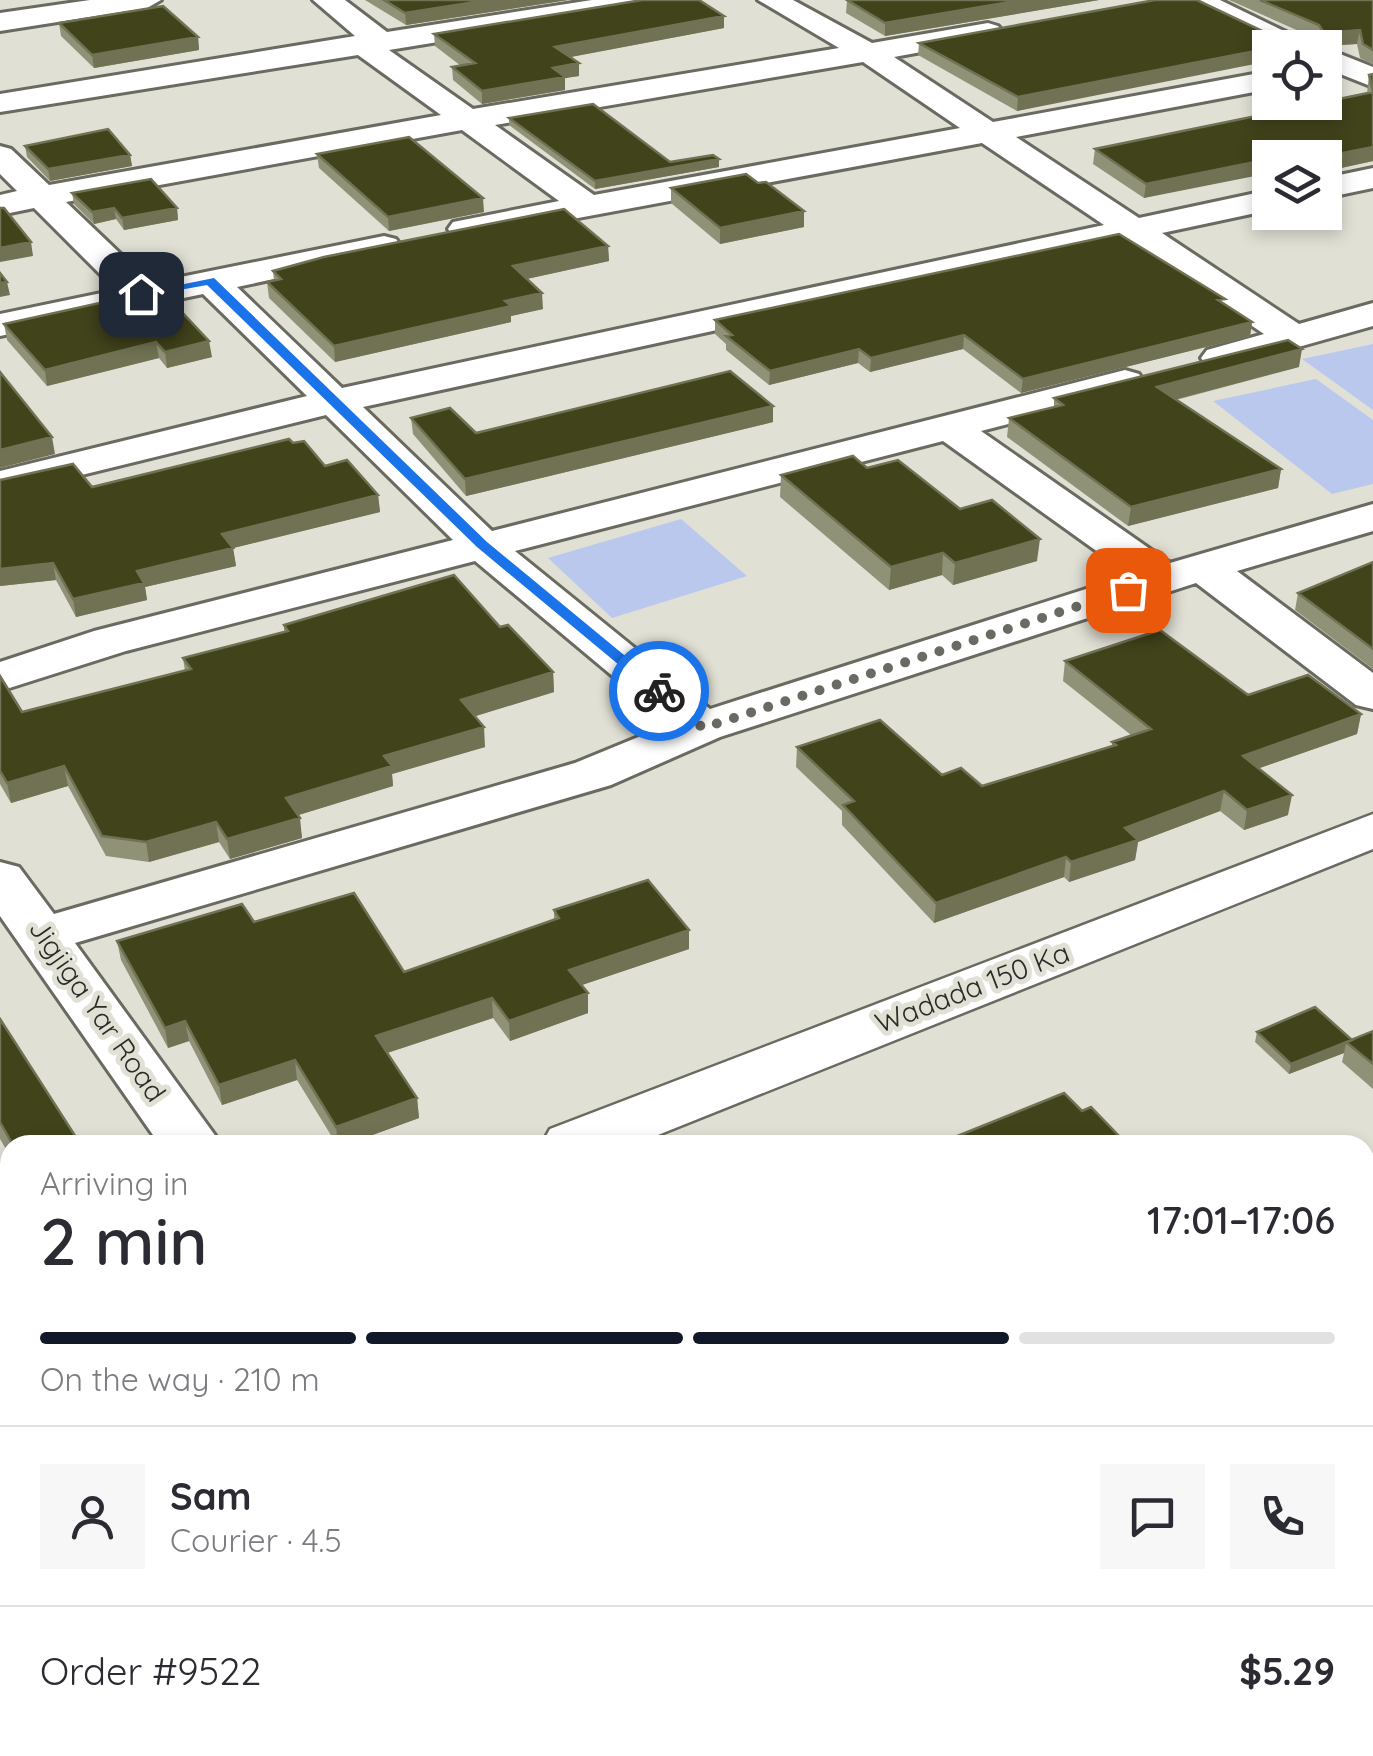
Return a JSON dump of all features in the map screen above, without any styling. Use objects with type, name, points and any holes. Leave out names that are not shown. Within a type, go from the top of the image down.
[{"type":"street","points":[[0,22],[148,0]]},
{"type":"street","points":[[327,0],[370,42],[586,205]]},
{"type":"street","points":[[0,103],[645,0]]},
{"type":"street","points":[[772,0],[869,53],[1297,339]]},
{"type":"street","points":[[1196,0],[1264,30]]},
{"type":"street","points":[[0,205],[1020,26]]},
{"type":"street","points":[[1342,63],[1373,78]]},
{"type":"street","points":[[0,324],[586,205],[1252,83]]},
{"type":"street","points":[[0,156],[141,294]]},
{"type":"street","points":[[1342,184],[1373,178]]},
{"type":"street","points":[[0,483],[336,401],[1252,204]]},
{"type":"street","points":[[210,281],[482,544],[703,728]]},
{"type":"street","points":[[0,676],[110,642],[1297,339],[1373,314]]},
{"type":"street","points":[[948,426],[1373,695]]},
{"type":"street","points":[[16,905],[593,774],[703,728],[1184,573],[1373,517]]},
{"type":"street","name":"Wadada 150 Ka","points":[[597,1135],[1373,830]]},
{"type":"street","name":"Jigjiga Yar Road","points":[[16,905],[185,1135]]},
{"type":"shaded area","points":[[1373,344],[1373,410],[1302,359]]},
{"type":"shaded area","points":[[1316,379],[1373,420],[1373,484],[1332,494],[1213,401]]},
{"type":"shaded area","points":[[681,519],[747,576],[612,618],[548,558]]},
{"type":"building","points":[[384,0],[488,0],[405,13]]},
{"type":"building","points":[[642,0],[699,0],[724,16],[555,47],[579,63],[553,68],[565,77],[482,91],[452,67],[475,63],[434,34]]},
{"type":"building","points":[[847,0],[1022,0],[885,23]]},
{"type":"building","points":[[1155,0],[1197,0],[1260,30],[1252,30],[1252,52],[1018,97],[919,43]]},
{"type":"building","points":[[1260,0],[1373,0],[1373,50],[1363,44],[1360,30],[1322,30],[1319,25]]},
{"type":"building","points":[[163,6],[198,37],[92,55],[59,23]]},
{"type":"building","points":[[1373,92],[1373,147],[1343,153],[1342,140],[1252,140],[1252,163],[1146,184],[1095,149],[1252,117],[1252,120],[1342,120],[1342,98]]},
{"type":"building","points":[[593,104],[670,162],[713,155],[719,159],[595,181],[509,118]]},
{"type":"building","points":[[108,129],[130,155],[48,169],[25,146]]},
{"type":"building","points":[[409,137],[483,198],[388,217],[317,154]]},
{"type":"building","points":[[746,174],[758,183],[766,182],[804,211],[720,228],[671,188]]},
{"type":"building","points":[[151,179],[177,208],[122,218],[114,208],[92,212],[72,193]]},
{"type":"building","points":[[0,208],[4,208],[31,242],[0,248]]},
{"type":"building","points":[[564,209],[608,246],[513,266],[542,293],[505,301],[511,306],[334,346],[267,282],[281,279],[273,271],[324,257]]},
{"type":"building","points":[[1119,234],[1225,299],[1218,300],[1252,322],[1023,379],[964,335],[871,358],[859,349],[770,371],[726,336],[732,335],[715,320]]},
{"type":"building","points":[[113,300],[137,320],[133,316],[176,306],[209,341],[165,352],[156,342],[45,370],[4,324]]},
{"type":"building","points":[[1288,340],[1302,349],[1157,387],[1281,469],[1131,507],[1009,418],[1063,405],[1054,398]]},
{"type":"building","points":[[730,371],[773,406],[465,479],[411,418],[450,408],[476,433]]},
{"type":"building","points":[[0,372],[52,437],[0,450]]},
{"type":"building","points":[[289,439],[293,443],[304,441],[325,466],[347,460],[378,495],[222,534],[233,548],[137,571],[144,583],[73,599],[53,563],[0,569],[0,480],[73,464],[92,487]]},
{"type":"building","points":[[853,456],[867,468],[898,460],[960,509],[992,500],[1040,539],[955,563],[943,553],[891,567],[781,475]]},
{"type":"building","points":[[1373,562],[1373,649],[1298,593]]},
{"type":"building","points":[[454,575],[500,627],[508,625],[553,672],[461,700],[484,727],[384,756],[392,766],[286,798],[300,818],[227,839],[216,822],[146,842],[102,836],[64,766],[7,783],[0,771],[0,676],[22,712],[191,669],[183,658],[288,631],[284,625]]},
{"type":"building","points":[[1160,630],[1248,695],[1308,675],[1361,714],[1243,756],[1292,795],[1247,810],[1224,791],[1125,828],[1138,840],[1071,862],[1066,857],[936,903],[843,805],[854,801],[797,747],[880,720],[942,775],[961,768],[982,786],[1116,745],[1112,742],[1151,729],[1065,661]]},
{"type":"building","points":[[648,880],[689,930],[569,970],[588,993],[509,1021],[492,998],[376,1036],[417,1098],[336,1127],[295,1060],[219,1085],[185,1021],[165,1028],[117,941],[242,904],[254,922],[354,893],[404,972],[559,918],[554,910]]},
{"type":"building","points":[[1315,1007],[1352,1040],[1291,1064],[1257,1032]]},
{"type":"building","points":[[0,1019],[75,1135],[7,1135],[0,1122]]},
{"type":"building","points":[[1373,1031],[1373,1064],[1346,1042]]},
{"type":"building","points":[[1064,1093],[1082,1111],[1091,1107],[1118,1135],[960,1135]]},
{"type":"way so far","points":[[659,691],[703,728],[1128,590]]},
{"type":"route","points":[[141,294],[210,281],[482,544],[659,691]]}]
